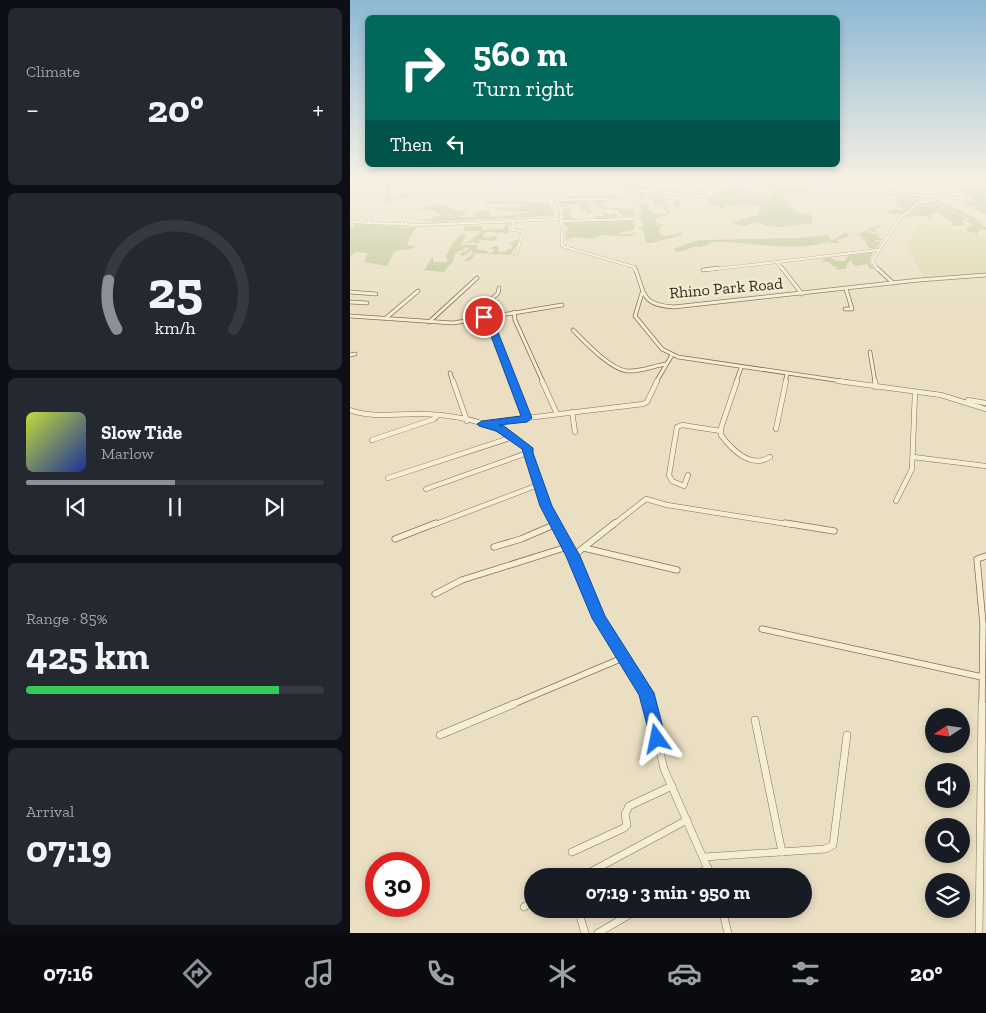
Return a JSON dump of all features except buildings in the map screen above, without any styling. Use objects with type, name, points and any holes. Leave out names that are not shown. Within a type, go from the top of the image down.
[{"type":"street","points":[[386,224],[469,224]]},
{"type":"street","points":[[513,224],[511,230],[523,233],[516,254]]},
{"type":"street","name":"Rhino Park Road","points":[[561,224],[562,246],[633,266],[636,269],[642,293],[655,304],[679,307],[893,283],[986,275]]},
{"type":"street","points":[[893,283],[872,261],[897,224]]},
{"type":"street","points":[[704,270],[878,250]]},
{"type":"street","points":[[778,262],[802,294]]},
{"type":"street","points":[[429,322],[477,278]]},
{"type":"street","points":[[475,320],[474,317],[498,294],[499,288]]},
{"type":"street","points":[[845,309],[852,309],[846,289]]},
{"type":"street","points":[[386,318],[418,290]]},
{"type":"street","points":[[350,292],[376,294]]},
{"type":"street","points":[[642,293],[634,316],[662,349],[672,355],[741,368],[986,403]]},
{"type":"street","points":[[350,302],[367,304]]},
{"type":"street","points":[[350,316],[453,324],[562,305]]},
{"type":"street","points":[[514,312],[515,320],[558,414]]},
{"type":"street","points":[[488,317],[527,418]]},
{"type":"street","points":[[573,330],[587,344],[620,370],[628,371],[666,364]]},
{"type":"street","points":[[870,352],[876,387]]},
{"type":"street","points":[[350,355],[355,354]]},
{"type":"street","points":[[482,424],[646,403],[672,355]]},
{"type":"street","points":[[741,368],[720,430],[726,442],[747,459],[763,461],[770,457]]},
{"type":"street","points":[[450,373],[467,421]]},
{"type":"street","points":[[776,429],[787,374]]},
{"type":"street","points":[[896,501],[910,475],[913,457],[915,392]]},
{"type":"street","points":[[954,398],[986,409]]},
{"type":"street","points":[[350,410],[366,416],[438,415],[482,424],[500,428],[528,448],[527,453],[538,485],[566,547],[573,556],[599,618],[646,693],[664,769],[708,868]]},
{"type":"street","points":[[572,412],[575,432]]},
{"type":"street","points":[[372,440],[434,419],[438,415]]},
{"type":"street","points":[[688,475],[684,486],[672,481],[669,475],[677,427],[682,425],[720,430]]},
{"type":"street","points":[[388,478],[513,437]]},
{"type":"street","points":[[426,489],[527,453]]},
{"type":"street","points":[[913,457],[986,466]]},
{"type":"street","points":[[395,539],[538,485]]},
{"type":"street","points":[[573,556],[646,499],[668,505],[834,532]]},
{"type":"street","points":[[494,547],[512,542],[556,524]]},
{"type":"street","points":[[435,594],[462,580],[566,547]]},
{"type":"street","points":[[584,548],[677,570]]},
{"type":"street","points":[[979,933],[984,800],[984,624],[977,559],[986,556]]},
{"type":"street","points":[[762,628],[984,675]]},
{"type":"street","points":[[440,735],[625,657]]},
{"type":"street","points":[[755,720],[782,852]]},
{"type":"street","points":[[704,857],[825,849],[834,845],[847,734]]},
{"type":"street","points":[[572,852],[624,828],[627,825],[625,814],[629,806],[672,786]]},
{"type":"street","points":[[598,868],[687,820]]},
{"type":"street","points":[[598,933],[624,918]]},
{"type":"street","points":[[724,918],[728,933]]},
{"type":"street","points":[[581,920],[585,933]]},
{"type":"shaded area","points":[[921,224],[986,236],[986,274],[923,277],[907,244]]},
{"type":"green space","points":[[355,224],[417,227],[407,245],[416,246],[412,249],[395,251],[387,266],[364,262],[368,253],[357,252],[350,256],[350,227],[353,227]]},
{"type":"green space","points":[[506,224],[510,224],[509,233],[501,232],[496,234],[495,232],[486,232],[482,236],[487,238],[496,236],[497,238],[494,241],[479,240],[480,242],[476,244],[475,242],[463,243],[476,239],[470,239],[478,235],[480,231],[464,231],[464,226],[481,226],[482,230],[503,229]]},
{"type":"green space","points":[[635,224],[634,230],[622,232],[619,235],[638,233],[625,236],[602,235],[592,239],[573,237],[566,241],[565,234],[568,228],[564,225]]},
{"type":"green space","points":[[644,224],[664,224],[659,228],[660,234],[664,236],[682,233],[682,235],[646,243],[643,229],[638,229],[645,225]]},
{"type":"green space","points":[[736,224],[752,224],[745,226]]},
{"type":"green space","points":[[761,224],[811,224],[777,227]]},
{"type":"green space","points":[[950,224],[964,224],[966,225],[956,226]]},
{"type":"green space","points":[[970,224],[981,224],[986,227],[986,230],[980,229],[977,234],[966,231],[969,228],[968,226],[973,225]]},
{"type":"green space","points":[[883,225],[874,230],[879,232],[872,232],[870,230],[866,232],[883,235],[877,236],[884,238],[881,240],[874,240],[875,242],[881,241],[876,249],[869,248],[867,242],[861,239],[864,238],[851,234],[859,234],[876,226]]},
{"type":"green space","points":[[846,232],[849,236],[837,240],[840,243],[829,243],[830,241],[801,247],[712,242],[703,247],[693,247],[684,251],[678,252],[673,249],[699,240],[798,238],[828,235],[831,241]]},
{"type":"green space","points":[[462,233],[465,233],[463,235],[466,236],[460,245],[477,245],[478,250],[486,250],[488,253],[494,252],[494,249],[490,249],[494,246],[498,246],[498,252],[507,252],[507,249],[511,249],[513,245],[508,243],[518,240],[510,255],[476,253],[471,260],[463,261],[473,254],[472,250],[461,257],[461,254],[457,255],[468,250],[468,247],[455,253],[453,261],[444,272],[424,270],[433,256],[433,262],[448,262],[446,256],[453,243]]},
{"type":"green space","points":[[874,249],[869,262],[875,269],[870,269],[867,264],[853,265],[851,260],[846,265],[847,268],[837,270],[836,268],[840,267],[834,267],[829,262],[821,261],[828,257],[837,261],[845,261],[849,255],[865,254]]},
{"type":"route","points":[[484,317],[488,317],[527,418],[482,424],[500,428],[528,448],[527,453],[546,506],[566,547],[573,556],[599,618],[646,693],[657,739]]}]
